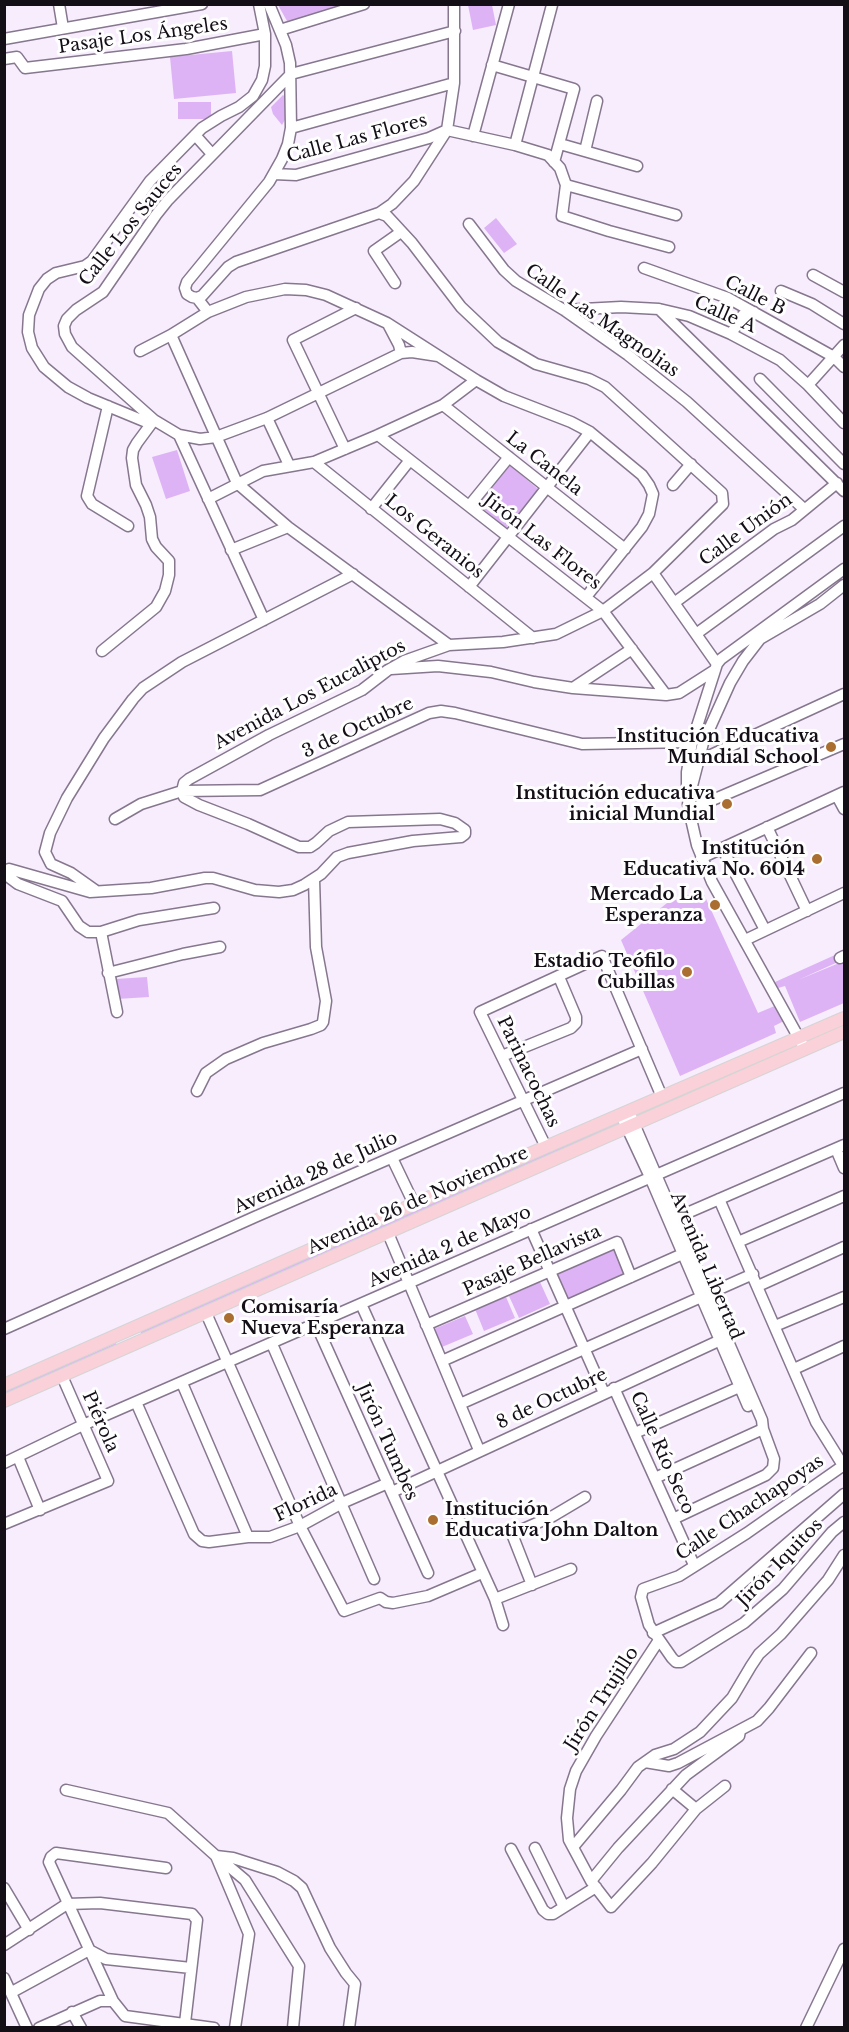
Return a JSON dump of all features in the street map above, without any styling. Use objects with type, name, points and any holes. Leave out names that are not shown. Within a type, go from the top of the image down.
[{"type":"main road","name":"Avenida 26 de Noviembre","points":[[4,1401],[631,1126],[802,1043],[844,1018]]},
{"type":"main road","name":"Avenida 26 de Noviembre","points":[[4,1385],[662,1097],[802,1043],[844,1032]]},
{"type":"main road","points":[[123,1333],[130,1347]]},
{"type":"street","points":[[59,4],[63,28]]},
{"type":"street","points":[[4,39],[202,4]]},
{"type":"street","points":[[259,4],[265,34],[266,66],[262,80],[253,96],[195,135],[150,181],[92,261],[85,266],[56,273],[47,279],[39,289],[28,315],[28,333],[32,348],[44,367],[69,387],[88,398],[153,422],[179,435],[200,439],[216,437],[267,418],[401,353],[412,352],[438,356]]},
{"type":"street","points":[[208,312],[185,288],[191,275],[274,174],[282,159],[291,128],[291,74],[286,45],[269,4]]},
{"type":"street","points":[[280,30],[364,4]]},
{"type":"street","points":[[192,296],[202,296],[228,267],[236,262],[379,213],[392,204],[414,181],[447,130],[454,83],[454,4]]},
{"type":"street","points":[[473,136],[508,4]]},
{"type":"street","points":[[515,145],[552,5]]},
{"type":"street","points":[[291,74],[455,31]]},
{"type":"street","name":"Pasaje Los Ángeles","points":[[4,59],[18,57],[25,68],[186,49],[265,34]]},
{"type":"street","points":[[492,65],[574,89],[555,162]]},
{"type":"street","name":"Calle Los Sauces","points":[[153,422],[72,347],[65,334],[64,326],[76,310],[103,292],[156,215],[291,74]]},
{"type":"street","points":[[291,128],[454,83]]},
{"type":"street","points":[[585,151],[597,101]]},
{"type":"street","points":[[447,130],[548,155],[560,168],[566,185],[562,216],[669,247]]},
{"type":"street","name":"Calle Las Flores","points":[[274,174],[296,175],[429,138],[447,130]]},
{"type":"street","points":[[195,135],[212,154]]},
{"type":"street","points":[[560,144],[637,166]]},
{"type":"street","points":[[566,185],[676,215]]},
{"type":"street","points":[[379,213],[387,216],[461,307],[498,342],[536,364],[596,382],[691,465],[673,485]]},
{"type":"street","name":"Calle Las Magnolias","points":[[469,224],[504,270],[516,281],[564,310],[628,355],[687,402],[804,508]]},
{"type":"street","points":[[396,283],[374,250],[401,232]]},
{"type":"street","name":"Calle B","points":[[644,268],[728,298],[834,357],[844,367]]},
{"type":"street","points":[[813,275],[844,292]]},
{"type":"street","points":[[140,351],[208,312],[246,297],[285,289],[306,290],[356,308],[387,323],[504,396],[571,422],[590,432],[642,475],[650,485],[653,494],[649,514],[642,527],[586,597]]},
{"type":"street","points":[[781,291],[812,304],[844,324]]},
{"type":"street","name":"Calle A","points":[[564,310],[621,307],[659,309],[689,316],[731,333],[780,360],[808,385],[844,423]]},
{"type":"street","points":[[345,449],[293,340],[356,308]]},
{"type":"street","points":[[659,309],[841,487]]},
{"type":"street","points":[[731,333],[743,315],[754,312]]},
{"type":"street","points":[[387,323],[401,353]]},
{"type":"street","points":[[171,335],[237,483],[288,527],[449,645]]},
{"type":"street","points":[[808,385],[844,345]]},
{"type":"street","points":[[760,379],[844,464]]},
{"type":"street","points":[[207,499],[263,471],[314,462],[378,435],[443,405],[476,380]]},
{"type":"street","name":"La Canela","points":[[443,405],[625,549]]},
{"type":"street","points":[[108,406],[87,496],[92,504],[128,526]]},
{"type":"street","points":[[267,418],[289,465]]},
{"type":"street","points":[[102,651],[156,607],[165,591],[169,575],[169,561],[152,539],[150,517],[136,485],[133,471],[133,450],[153,422]]},
{"type":"street","points":[[469,587],[590,432]]},
{"type":"street","points":[[179,435],[264,620]]},
{"type":"street","name":"Jirón Las Flores","points":[[378,435],[603,611],[666,695]]},
{"type":"street","points":[[469,506],[508,457]]},
{"type":"street","points":[[372,508],[410,460]]},
{"type":"street","name":"Los Geranios","points":[[314,462],[533,638]]},
{"type":"street","name":"Avenida Los Eucaliptos","points":[[115,819],[141,804],[182,791],[184,783],[189,779],[251,744],[362,690],[404,661],[449,645],[556,634],[603,611],[653,573],[723,504],[722,492],[691,465]]},
{"type":"street","name":"Calle Unión","points":[[674,603],[774,529],[792,520],[804,508],[841,487]]},
{"type":"street","points":[[696,634],[844,526]]},
{"type":"street","points":[[231,550],[288,527]]},
{"type":"street","points":[[388,670],[438,666],[491,672],[573,688],[666,695],[679,693],[844,569]]},
{"type":"street","points":[[653,573],[716,667],[692,742],[687,772],[692,830],[712,882],[802,1043]]},
{"type":"street","points":[[98,892],[71,873],[51,864],[45,852],[50,833],[67,798],[97,748],[143,688],[182,662],[353,574]]},
{"type":"street","points":[[689,810],[703,744],[730,683],[758,641],[828,598],[844,585]]},
{"type":"street","points":[[573,688],[632,649]]},
{"type":"street","points":[[698,761],[844,694]]},
{"type":"street","name":"3 de Octubre","points":[[182,791],[260,790],[429,713],[441,711],[582,744],[692,742]]},
{"type":"street","points":[[689,810],[844,744]]},
{"type":"street","points":[[182,791],[184,797],[199,805],[299,847],[316,843],[329,831],[348,822],[440,819],[455,823],[465,830],[465,834],[461,837],[412,841],[348,853],[330,862],[314,879],[293,890],[279,892],[255,890],[205,878],[151,888],[90,892],[9,869],[5,871],[6,875],[18,884],[62,901],[82,929],[88,932],[101,932],[139,920],[214,908]]},
{"type":"street","points":[[701,858],[841,794],[844,809]]},
{"type":"street","points":[[767,827],[807,911]]},
{"type":"street","points":[[722,848],[765,930]]},
{"type":"street","points":[[196,1091],[206,1072],[226,1059],[263,1044],[311,1029],[323,1022],[326,1001],[316,947],[314,879]]},
{"type":"street","points":[[745,940],[844,893]]},
{"type":"street","points":[[101,932],[117,1012]]},
{"type":"street","points":[[108,973],[220,947]]},
{"type":"street","points":[[502,1056],[572,1028],[576,1023],[576,1017],[559,977],[602,956],[662,1097]]},
{"type":"street","name":"Parinacochas","points":[[546,1147],[480,1012],[559,977]]},
{"type":"street","name":"Avenida 28 de Julio","points":[[4,1329],[642,1049]]},
{"type":"street","name":"Avenida 2 de Mayo","points":[[4,1463],[83,1425],[844,1093]]},
{"type":"street","name":"Avenida Libertad","points":[[625,1113],[743,1385],[755,1423],[763,1429],[774,1456],[771,1471],[673,1519]]},
{"type":"street","points":[[672,1220],[840,1147],[844,1168]]},
{"type":"street","points":[[392,1158],[414,1204]]},
{"type":"street","points":[[738,1242],[844,1196]]},
{"type":"street","points":[[719,1199],[816,1422],[844,1466]]},
{"type":"street","points":[[531,1229],[604,1393]]},
{"type":"street","points":[[388,1233],[479,1450]]},
{"type":"street","name":"Pasaje Bellavista","points":[[426,1325],[617,1242],[631,1277]]},
{"type":"street","points":[[758,1286],[844,1247]]},
{"type":"street","points":[[441,1361],[686,1252]]},
{"type":"street","points":[[460,1404],[753,1274]]},
{"type":"street","points":[[775,1326],[844,1297]]},
{"type":"street","points":[[361,1304],[438,1470],[495,1599],[503,1624]]},
{"type":"street","points":[[206,1313],[300,1526],[344,1611],[380,1598],[393,1603],[428,1596],[482,1573]]},
{"type":"street","name":"Jirón Tumbes","points":[[316,1324],[428,1573]]},
{"type":"street","name":"8 de Octubre","points":[[390,1488],[438,1470],[723,1339]]},
{"type":"street","points":[[272,1344],[374,1579]]},
{"type":"street","points":[[794,1369],[844,1346]]},
{"type":"street","name":"Piérola","points":[[40,1510],[108,1481],[62,1376]]},
{"type":"street","points":[[182,1383],[248,1537]]},
{"type":"street","points":[[635,1433],[743,1385]]},
{"type":"street","name":"Calle Río Seco","points":[[614,1388],[694,1565]]},
{"type":"street","name":"Florida","points":[[136,1402],[194,1534],[202,1541],[270,1537],[300,1526],[342,1503],[390,1488]]},
{"type":"street","points":[[655,1478],[763,1429]]},
{"type":"street","points":[[4,1524],[40,1510],[18,1457]]},
{"type":"street","name":"Calle Chachapoyas","points":[[641,1592],[648,1587],[679,1576],[747,1533],[844,1466]]},
{"type":"street","points":[[656,1637],[719,1603],[844,1494]]},
{"type":"street","points":[[532,1585],[512,1534],[554,1516],[585,1497]]},
{"type":"street","name":"Jirón Iquitos","points":[[676,1662],[686,1659],[744,1623],[783,1589],[825,1540],[844,1522]]},
{"type":"street","points":[[573,1847],[638,1767],[655,1755],[674,1749],[706,1726],[732,1698],[759,1654],[781,1634],[828,1580],[844,1555]]},
{"type":"street","points":[[495,1599],[571,1569]]},
{"type":"street","name":"Jirón Trujillo","points":[[641,1592],[646,1616],[656,1637],[676,1662]]},
{"type":"street","name":"Jirón Trujillo","points":[[656,1637],[576,1771],[570,1789],[567,1818],[569,1840],[594,1884],[611,1907],[652,1863],[696,1809]]},
{"type":"street","points":[[645,1762],[669,1766],[678,1763],[757,1721],[812,1653]]},
{"type":"street","points":[[511,1849],[543,1910],[548,1914],[553,1914],[594,1884],[618,1848],[672,1789],[686,1775],[739,1736],[740,1731]]},
{"type":"street","points":[[672,1789],[696,1809],[725,1786]]},
{"type":"street","points":[[66,1790],[168,1813],[244,1880],[297,1962],[299,1971],[293,2028]]},
{"type":"street","points":[[535,1848],[564,1907]]},
{"type":"street","points":[[131,2028],[113,2001],[49,1862],[56,1853],[166,1868]]},
{"type":"street","points":[[216,1856],[249,1934],[235,2028]]},
{"type":"street","points":[[216,1856],[233,1858],[277,1872],[302,1888],[330,1948],[355,1984],[348,2028]]},
{"type":"street","points":[[4,1888],[29,1930]]},
{"type":"street","points":[[4,1945],[68,1904],[100,1903],[192,1914],[197,1920],[185,2023]]},
{"type":"street","points":[[806,2028],[844,1948]]},
{"type":"street","points":[[89,1950],[106,1959],[190,1968]]},
{"type":"street","points":[[12,1992],[89,1950]]},
{"type":"street","points":[[4,1978],[27,2028]]},
{"type":"street","points":[[39,2028],[93,2002],[113,2001]]},
{"type":"street","points":[[72,2012],[81,2028]]},
{"type":"street","points":[[125,2016],[214,2028]]},
{"type":"shaded area","points":[[347,4],[309,19],[287,21],[278,5]]},
{"type":"shaded area","points":[[468,5],[492,5],[496,25],[473,30]]},
{"type":"shaded area","points":[[232,51],[236,93],[174,99],[170,57]]},
{"type":"shaded area","points":[[283,95],[286,98],[286,118],[282,125],[273,114],[271,107]]},
{"type":"shaded area","points":[[178,102],[211,102],[211,119],[178,119]]},
{"type":"shaded area","points":[[496,218],[517,244],[504,253],[484,228]]},
{"type":"shaded area","points":[[177,450],[190,491],[166,499],[152,457]]},
{"type":"shaded area","points":[[510,465],[539,490],[506,528],[477,504]]},
{"type":"shaded area","name":"Estadio Teófilo Cubillas","points":[[702,890],[758,1013],[777,1005],[784,1021],[774,1026],[776,1033],[680,1076],[621,940],[667,903]]},
{"type":"shaded area","points":[[835,955],[838,962],[798,980],[844,961],[844,1003],[800,1022],[785,986],[778,988],[775,982]]},
{"type":"shaded area","points":[[147,977],[149,997],[117,999],[115,979]]},
{"type":"shaded area","points":[[794,1046],[795,1049],[638,1118],[637,1114]]},
{"type":"shaded area","points":[[622,1119],[624,1124],[142,1335],[140,1331]]},
{"type":"shaded area","points":[[616,1246],[627,1274],[565,1303],[552,1275]]},
{"type":"shaded area","points":[[540,1282],[550,1304],[519,1318],[509,1296]]},
{"type":"shaded area","points":[[506,1297],[515,1318],[484,1331],[475,1309]]},
{"type":"shaded area","points":[[465,1316],[473,1334],[442,1347],[434,1329]]},
{"type":"shaded area","points":[[116,1343],[117,1346],[5,1396],[4,1391]]},
{"type":"place","name":"Institución Educativa Mundial School","points":[[831,747]]},
{"type":"place","name":"Institución educativa inicial Mundial","points":[[727,804]]},
{"type":"place","name":"Institución Educativa No. 6014","points":[[817,859]]},
{"type":"place","name":"Mercado La Esperanza","points":[[715,905]]},
{"type":"place","name":"Estadio Teófilo Cubillas","points":[[687,972]]},
{"type":"place","name":"Comisaría Nueva Esperanza","points":[[229,1318]]},
{"type":"place","name":"Institución Educativa John Dalton","points":[[433,1520]]}]
